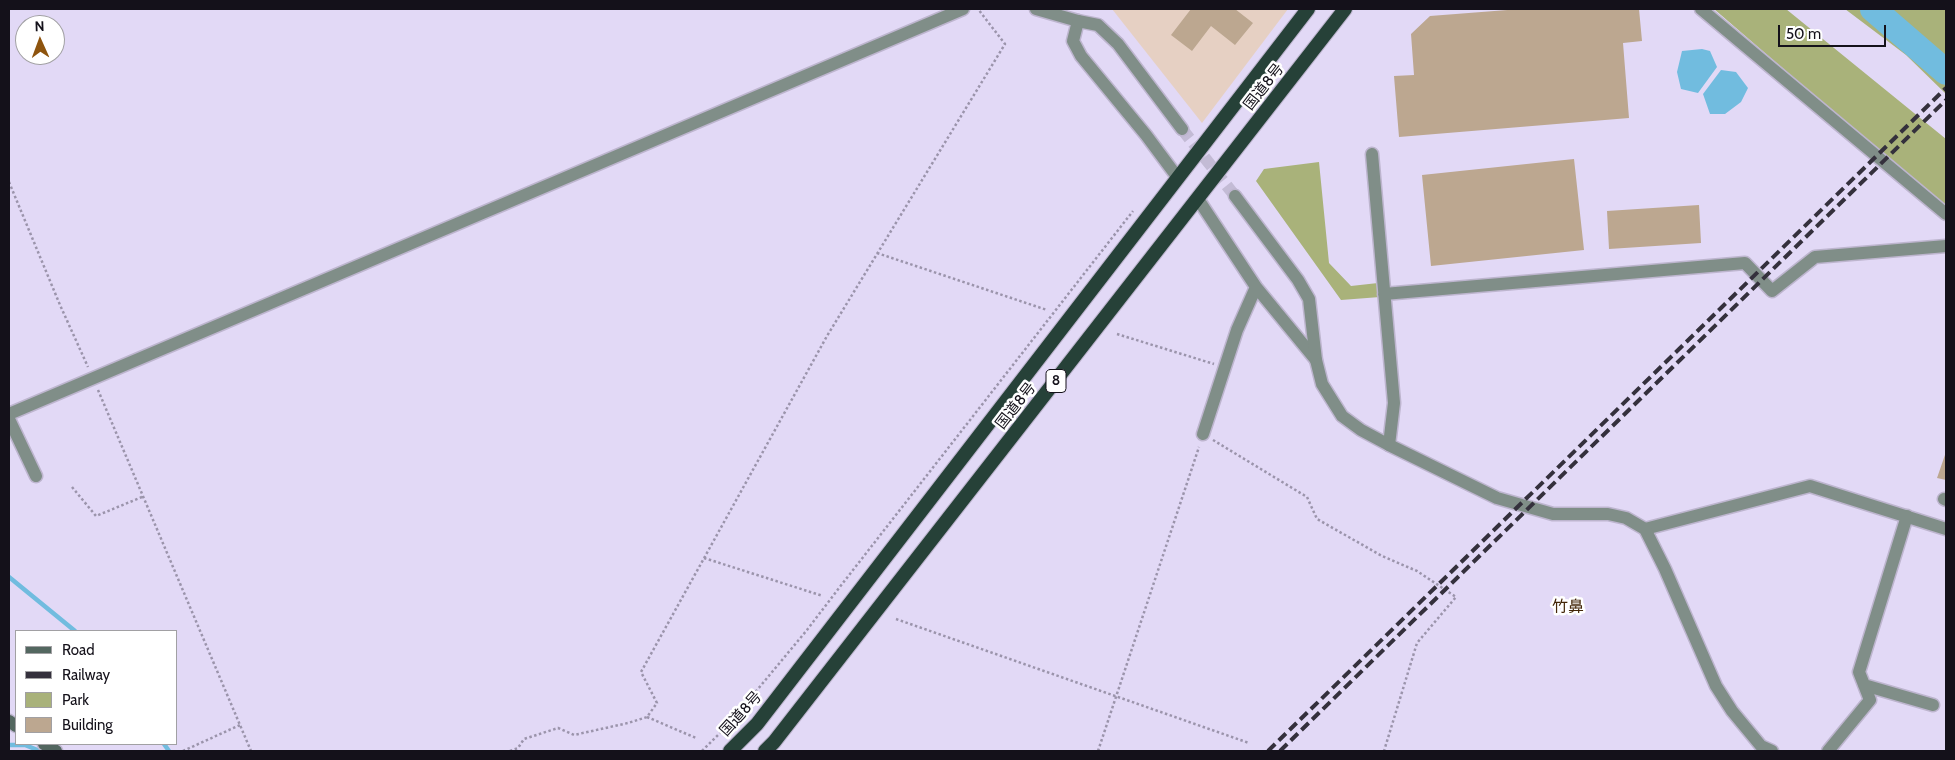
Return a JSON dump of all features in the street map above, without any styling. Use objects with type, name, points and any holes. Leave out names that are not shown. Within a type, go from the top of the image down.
[{"type":"highway","name":"国道8号","points":[[730,751],[757,724],[1308,9]]},
{"type":"highway","name":"国道8号","points":[[765,751],[786,727],[1345,9]]},
{"type":"street","points":[[9,414],[963,9]]},
{"type":"street","points":[[1036,9],[1098,25],[1118,44],[1182,129]]},
{"type":"street","points":[[1701,9],[1946,214]]},
{"type":"street","points":[[1078,21],[1074,41],[1081,56],[1146,135],[1178,178]]},
{"type":"street","points":[[1372,154],[1394,404],[1389,445]]},
{"type":"street","points":[[1235,196],[1298,280],[1309,299],[1316,360],[1322,384],[1342,416],[1361,430],[1389,445],[1497,498],[1554,514],[1608,514],[1626,518],[1645,529],[1669,578],[1716,686],[1732,710],[1761,746],[1772,751]]},
{"type":"street","points":[[1198,199],[1256,287],[1316,360]]},
{"type":"street","points":[[1384,294],[1745,263],[1772,291],[1815,257],[1946,246]]},
{"type":"street","points":[[1203,434],[1237,330],[1256,287]]},
{"type":"street","points":[[9,419],[36,476]]},
{"type":"street","points":[[1645,529],[1810,486],[1946,529]]},
{"type":"street","points":[[1828,751],[1870,700],[1858,672],[1908,516]]},
{"type":"street","points":[[1864,685],[1933,705]]},
{"type":"path","points":[[510,751],[518,748],[524,739],[558,728],[574,734],[628,723],[647,717],[657,703],[641,672],[826,336],[1005,44],[978,9]]},
{"type":"path","points":[[9,182],[252,751]]},
{"type":"path","points":[[702,751],[728,725],[807,630],[1133,210]]},
{"type":"path","points":[[877,252],[1047,310]]},
{"type":"path","points":[[1117,334],[1225,368]]},
{"type":"path","points":[[1098,751],[1203,434],[1307,497],[1317,519],[1382,556],[1417,571],[1456,597],[1417,642],[1384,751]]},
{"type":"path","points":[[72,487],[96,516],[142,497]]},
{"type":"path","points":[[704,558],[823,596]]},
{"type":"path","points":[[896,619],[1249,743]]},
{"type":"path","points":[[647,717],[696,738]]},
{"type":"path","points":[[183,751],[240,724]]},
{"type":"shaded area","points":[[1112,9],[1288,9],[1202,123]]},
{"type":"green space","points":[[1714,9],[1786,9],[1946,139],[1946,209]]},
{"type":"green space","points":[[1845,9],[1946,9],[1946,94],[1906,55]]},
{"type":"green space","points":[[1319,162],[1329,263],[1351,286],[1378,283],[1380,297],[1341,300],[1256,181],[1264,169]]},
{"type":"water","points":[[1702,49],[1710,51],[1717,67],[1698,93],[1681,89],[1677,72],[1682,51]]},
{"type":"water","points":[[1721,70],[1736,72],[1748,88],[1741,102],[1725,114],[1710,114],[1703,94]]},
{"type":"building","points":[[1191,9],[1235,9],[1253,23],[1235,45],[1211,26],[1192,51],[1171,35]]},
{"type":"building","points":[[1520,9],[1639,9],[1642,41],[1623,43],[1629,118],[1399,137],[1394,76],[1414,75],[1411,34],[1430,16]]},
{"type":"building","points":[[1574,159],[1584,250],[1431,266],[1422,175]]},
{"type":"building","points":[[1699,205],[1701,243],[1609,249],[1607,211]]},
{"type":"building","points":[[1946,452],[1946,480],[1937,478]]},
{"type":"waterway","points":[[1873,9],[1946,72]]},
{"type":"waterway","points":[[9,577],[74,630]]},
{"type":"waterway","points":[[9,745],[25,745],[40,751]]},
{"type":"waterway","points":[[165,745],[169,751]]},
{"type":"tunnel","points":[[1182,129],[1235,196]]},
{"type":"railway","points":[[1268,751],[1946,88]]},
{"type":"railway","points":[[1280,751],[1946,100]]},
{"type":"district","name":"竹鼻","points":[[1568,607]]}]
